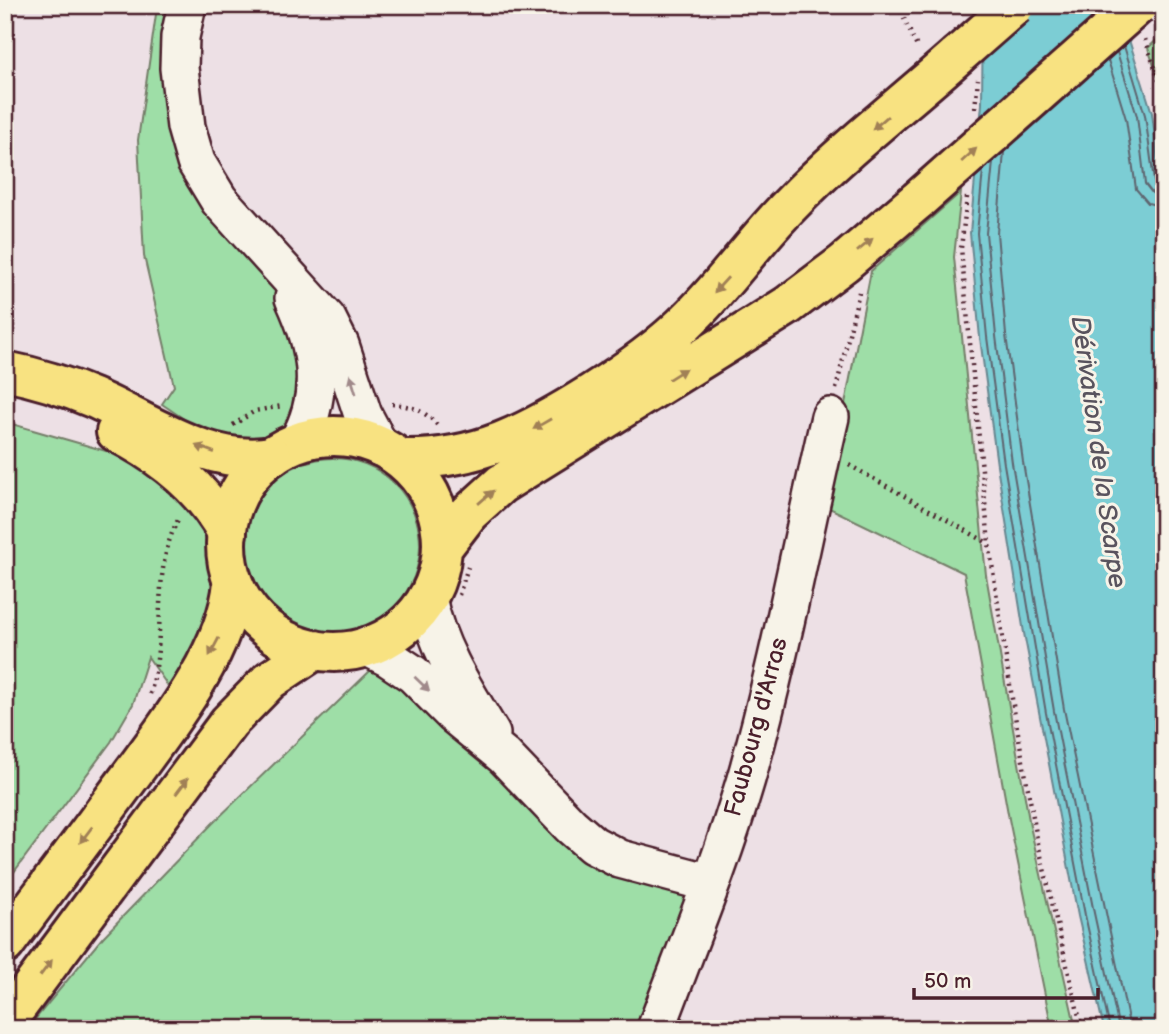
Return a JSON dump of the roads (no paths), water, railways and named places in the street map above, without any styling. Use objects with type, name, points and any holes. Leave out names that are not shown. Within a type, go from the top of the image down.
[{"type":"main road","points":[[5,371],[45,381],[93,398],[215,453],[251,458],[318,437],[340,436],[360,439],[390,453],[426,459],[455,455],[500,443],[535,428],[616,378],[656,349],[709,299],[778,217],[810,185],[968,66],[1015,5]]},
{"type":"main road","points":[[233,582],[250,611],[265,626],[284,639],[315,650],[335,651],[366,646],[396,631],[413,616],[441,601],[439,569],[456,553],[469,513],[501,484],[787,306],[844,263],[918,200],[1138,5]]},
{"type":"main road","points":[[5,393],[53,405],[118,433],[155,455],[195,488],[211,506],[227,533]]},
{"type":"main road","points":[[5,944],[133,772],[189,690],[222,630],[232,600],[233,582],[227,553],[231,513],[244,485],[256,469],[285,449]]},
{"type":"main road","points":[[390,453],[422,481],[432,499],[441,528],[456,553]]},
{"type":"main road","points":[[5,1023],[229,722],[270,680],[315,650]]},
{"type":"street","points":[[187,5],[180,37],[179,68],[183,108],[194,155],[203,176],[219,200],[327,319],[340,345],[368,425],[390,453]]},
{"type":"street","points":[[280,265],[310,341],[316,373],[314,404],[307,426],[285,449]]},
{"type":"street","name":"Faubourg d'Arras","points":[[656,1029],[740,798],[765,706],[826,433]]},
{"type":"street","points":[[441,601],[432,623],[441,645],[504,756]]},
{"type":"street","points":[[366,646],[401,665],[465,725],[504,756],[571,827],[606,853],[710,883]]},
{"type":"water","name":"Dérivation de la Scarpe","points":[[983,5],[1118,5],[1152,113],[1164,208],[1164,1029],[1104,1029],[1078,916],[1024,633],[997,465],[980,338],[970,233],[982,104]]}]
